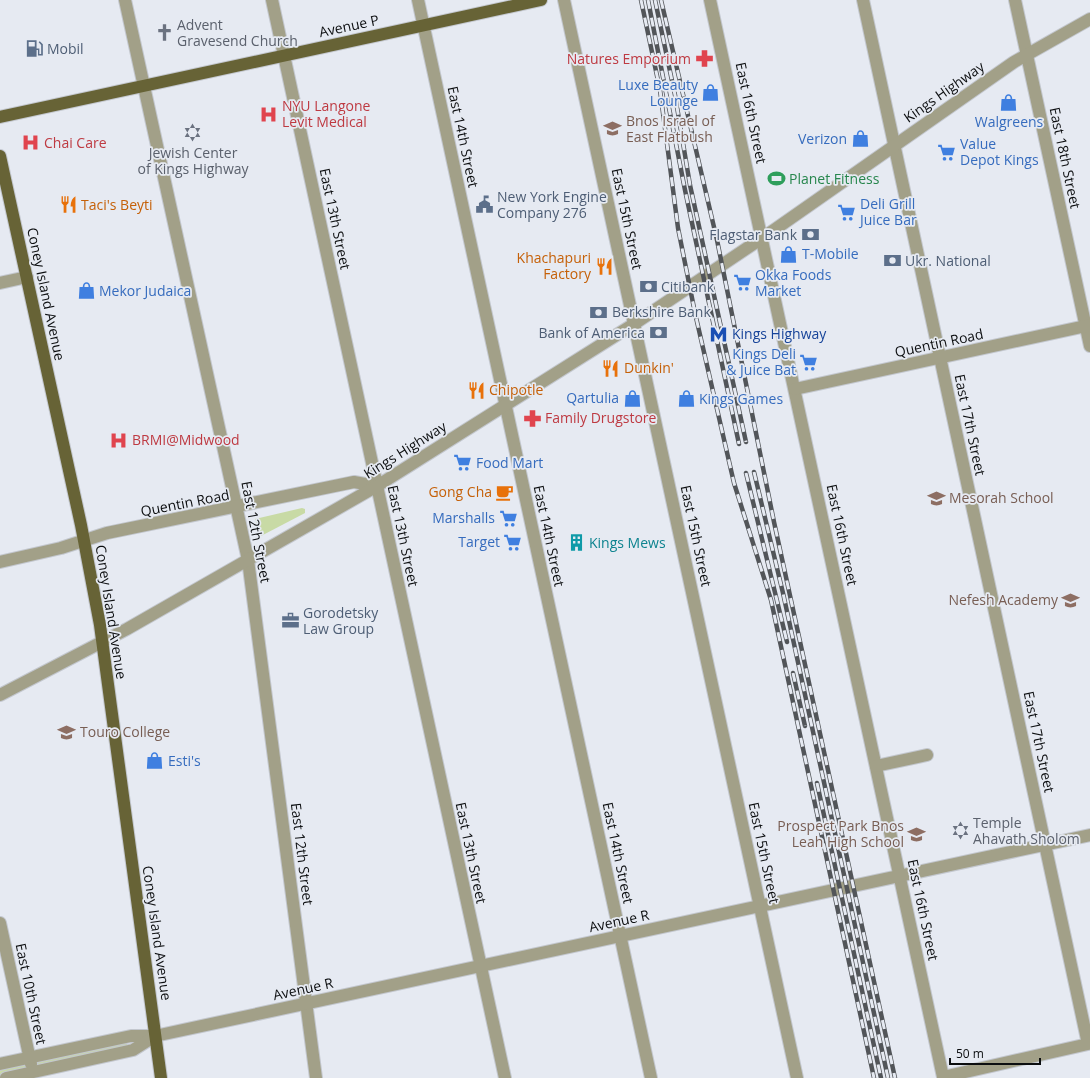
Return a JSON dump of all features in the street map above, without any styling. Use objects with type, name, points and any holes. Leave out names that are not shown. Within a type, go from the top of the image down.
[{"type":"main road","name":"Avenue P","points":[[0,117],[541,0]]},
{"type":"main road","name":"Coney Island Avenue","points":[[0,156],[84,541],[102,642],[161,1078]]},
{"type":"street","name":"East 12th Street","points":[[125,0],[248,560],[316,1078]]},
{"type":"street","name":"East 13th Street","points":[[272,0],[505,1078]]},
{"type":"street","name":"East 14th Street","points":[[418,0],[651,1078]]},
{"type":"street","name":"East 15th Street","points":[[564,0],[797,1078]]},
{"type":"street","name":"East 16th Street","points":[[710,0],[943,1077]]},
{"type":"street","name":"East 17th Street","points":[[863,0],[1088,1044],[943,1077]]},
{"type":"street","name":"East 18th Street","points":[[1015,0],[1088,326],[1090,346]]},
{"type":"street","name":"Kings Highway","points":[[0,695],[102,642],[377,486],[634,324],[762,238],[1026,54],[1090,19]]},
{"type":"street","points":[[0,283],[27,277]]},
{"type":"street","name":"Quentin Road","points":[[795,389],[1088,326]]},
{"type":"street","name":"Quentin Road","points":[[0,562],[107,534],[354,482],[377,486]]},
{"type":"street","points":[[876,766],[927,754]]},
{"type":"street","name":"Avenue R","points":[[0,1064],[131,1036],[155,1036],[1090,835]]},
{"type":"street","name":"East 10th Street","points":[[0,923],[33,1072]]},
{"type":"street","name":"Avenue R","points":[[6,1078],[133,1050],[155,1036]]},
{"type":"green space","points":[[302,508],[305,509],[305,513],[261,536],[255,519]]},
{"type":"green space","points":[[123,1041],[127,1043],[127,1047],[124,1049],[0,1075],[0,1067]]},
{"type":"railway","points":[[641,0],[660,90],[678,228],[695,313],[734,483],[771,600],[874,1078]]},
{"type":"railway","points":[[648,0],[685,190],[739,444]]},
{"type":"railway","points":[[655,0],[675,95],[690,185],[746,442]]},
{"type":"railway","points":[[661,0],[717,240],[774,522],[895,1078]]},
{"type":"railway","points":[[754,472],[783,593],[888,1078]]},
{"type":"railway","points":[[746,473],[787,642]]},
{"type":"railway","points":[[793,673],[805,726]]},
{"type":"railway","points":[[817,783],[881,1078]]},
{"type":"place","name":"Advent Gravesend Church","points":[[164,33]]},
{"type":"place","name":"Mobil","points":[[34,49]]},
{"type":"place","name":"Natures Emporium","points":[[704,59]]},
{"type":"place","name":"Luxe Beauty Lounge","points":[[711,93]]},
{"type":"place","name":"Walgreens","points":[[1009,102]]},
{"type":"place","name":"NYU Langone Levit Medical","points":[[269,114]]},
{"type":"place","name":"Bnos Israel of East Flatbush","points":[[613,129]]},
{"type":"place","name":"Jewish Center of Kings Highway","points":[[193,133]]},
{"type":"place","name":"Verizon","points":[[860,139]]},
{"type":"place","name":"Chai Care","points":[[31,143]]},
{"type":"place","name":"Value Depot Kings","points":[[947,152]]},
{"type":"place","name":"Planet Fitness","points":[[776,179]]},
{"type":"place","name":"Taci's Beyti","points":[[68,205]]},
{"type":"place","name":"New York Engine Company 276","points":[[484,205]]},
{"type":"place","name":"Deli Grill Juice Bar","points":[[847,212]]},
{"type":"place","name":"Flagstar Bank","points":[[810,235]]},
{"type":"place","name":"T-Mobile","points":[[789,254]]},
{"type":"place","name":"Ukr. National","points":[[892,261]]},
{"type":"place","name":"Khachapuri Factory","points":[[604,266]]},
{"type":"place","name":"Okka Foods Market","points":[[742,283]]},
{"type":"place","name":"Citibank","points":[[648,287]]},
{"type":"place","name":"Mekor Judaica","points":[[86,291]]},
{"type":"place","name":"Berkshire Bank","points":[[599,312]]},
{"type":"place","name":"Bank of America","points":[[658,333]]},
{"type":"place","name":"Kings Highway","points":[[719,334]]},
{"type":"place","name":"Kings Deli & Juice Bat","points":[[809,362]]},
{"type":"place","name":"Dunkin'","points":[[611,368]]},
{"type":"place","name":"Chipotle","points":[[476,390]]},
{"type":"place","name":"Qartulia","points":[[632,398]]},
{"type":"place","name":"Kings Games","points":[[686,399]]},
{"type":"place","name":"Family Drugstore","points":[[532,418]]},
{"type":"place","name":"BRMI@Midwood","points":[[119,440]]},
{"type":"place","name":"Food Mart","points":[[463,463]]},
{"type":"place","name":"Gong Cha","points":[[505,492]]},
{"type":"place","name":"Mesorah School","points":[[936,498]]},
{"type":"place","name":"Marshalls","points":[[508,518]]},
{"type":"place","name":"Target","points":[[513,542]]},
{"type":"place","name":"Kings Mews","points":[[576,543]]},
{"type":"place","name":"Nefesh Academy","points":[[1071,600]]},
{"type":"place","name":"Gorodetsky Law Group","points":[[290,621]]},
{"type":"place","name":"Touro College","points":[[67,732]]},
{"type":"place","name":"Esti's","points":[[155,761]]},
{"type":"place","name":"Temple Ahavath Sholom","points":[[960,831]]},
{"type":"place","name":"Prospect Park Bnos Leah High School","points":[[917,834]]}]
